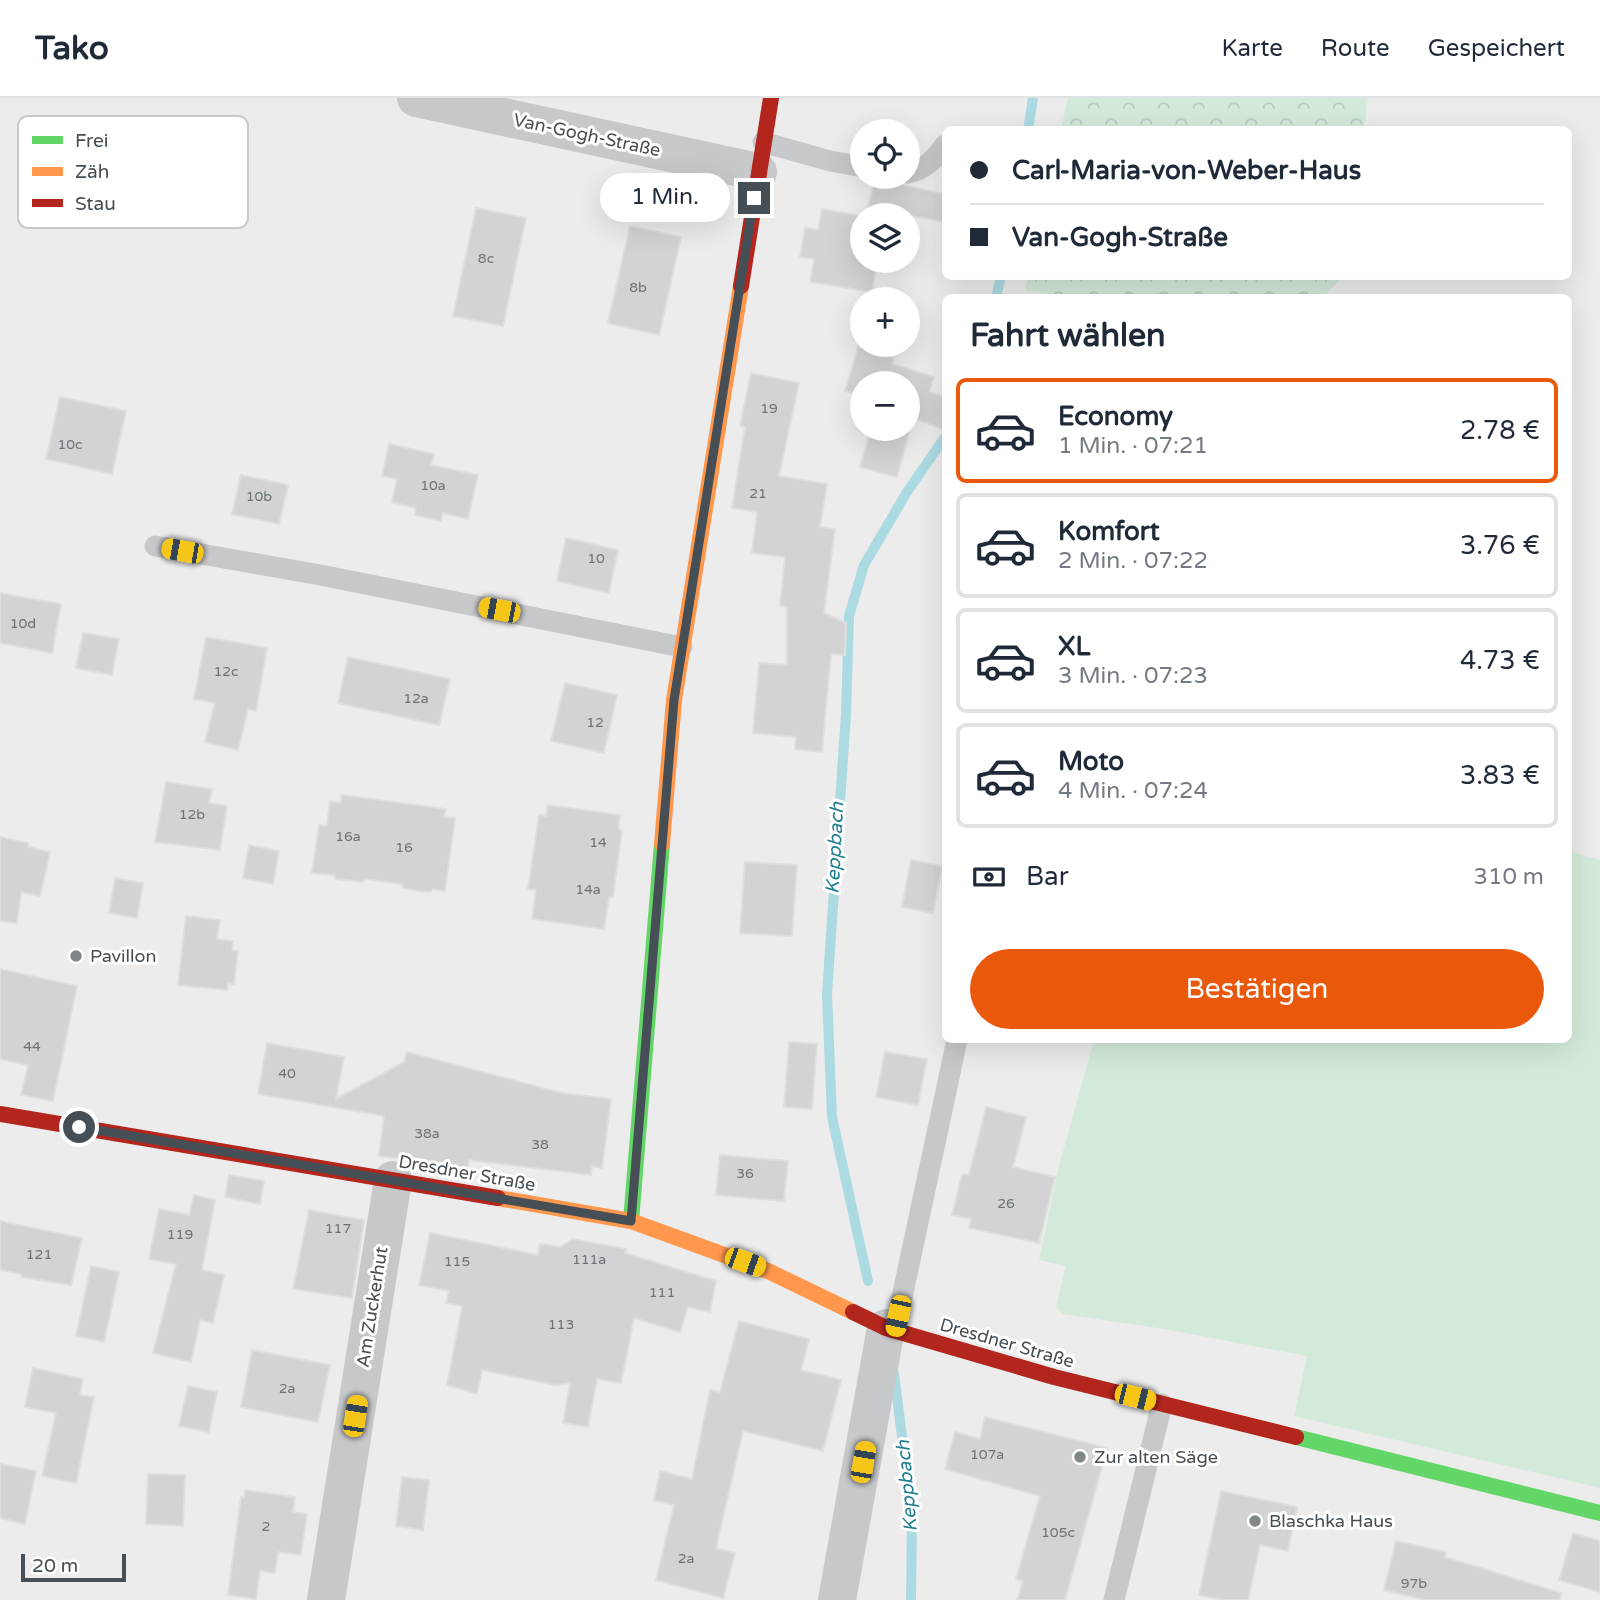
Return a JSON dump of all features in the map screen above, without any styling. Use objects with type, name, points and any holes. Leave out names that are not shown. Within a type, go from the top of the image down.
[{"type":"street","name":"Van-Gogh-Straße","points":[[416,98],[761,157]]},
{"type":"street","points":[[631,1221],[674,700],[771,98]]},
{"type":"street","name":"Dresdner Straße","points":[[0,1114],[631,1221],[768,1271],[891,1329],[1054,1377],[1600,1513]]},
{"type":"street","name":"Am Zuckerhut","points":[[326,1600],[393,1180]]},
{"type":"street","points":[[837,1600],[891,1329]]},
{"type":"lane","points":[[920,170],[932,163],[942,149]]},
{"type":"lane","points":[[761,157],[850,165]]},
{"type":"lane","points":[[155,546],[315,574],[682,647]]},
{"type":"lane","points":[[891,1329],[956,1043]]},
{"type":"lane","points":[[1114,1600],[1162,1404]]},
{"type":"green space","points":[[1068,98],[1368,98],[1364,126],[1062,126]]},
{"type":"green space","points":[[1027,280],[1340,280],[1326,294],[1049,294],[1025,290]]},
{"type":"green space","points":[[1572,852],[1600,860],[1600,1488],[1294,1416],[1307,1356],[1164,1329],[1063,1314],[1056,1307],[1066,1266],[1039,1260],[1059,1166],[1093,1043],[1572,1043]]},
{"type":"building","points":[[873,189],[920,189],[942,193],[942,221],[920,217],[920,203],[869,203]]},
{"type":"building","points":[[476,208],[526,218],[503,326],[453,316]]},
{"type":"building","points":[[822,209],[850,214],[850,273],[875,273],[873,287],[850,288],[810,282],[814,259],[800,257],[805,228],[818,230]]},
{"type":"building","points":[[630,226],[681,237],[659,335],[608,323]]},
{"type":"building","points":[[855,357],[891,357],[894,358],[892,364],[915,371],[851,371]]},
{"type":"building","points":[[751,373],[799,383],[779,476],[827,484],[820,527],[835,529],[824,613],[846,623],[845,655],[831,654],[822,752],[795,749],[796,737],[753,733],[759,663],[787,665],[787,607],[780,605],[785,557],[752,553],[757,512],[732,508],[745,427],[740,426]]},
{"type":"building","points":[[920,373],[934,377],[929,392],[942,396],[942,429],[920,421]]},
{"type":"building","points":[[850,374],[850,392],[845,391]]},
{"type":"building","points":[[60,397],[126,411],[112,474],[46,459]]},
{"type":"building","points":[[868,441],[907,441],[897,477],[860,467]]},
{"type":"building","points":[[389,444],[434,454],[431,465],[478,475],[468,519],[443,513],[441,521],[415,515],[416,508],[392,502],[397,479],[382,476]]},
{"type":"building","points":[[241,475],[288,485],[279,524],[232,514]]},
{"type":"building","points":[[566,538],[618,550],[609,593],[557,581]]},
{"type":"building","points":[[0,593],[61,604],[52,653],[0,643]]},
{"type":"building","points":[[83,633],[119,639],[112,675],[76,668]]},
{"type":"building","points":[[206,637],[267,648],[256,711],[248,709],[238,750],[205,742],[215,703],[194,699]]},
{"type":"building","points":[[348,657],[450,679],[439,725],[338,703]]},
{"type":"building","points":[[565,683],[617,695],[604,753],[551,741]]},
{"type":"building","points":[[166,782],[212,789],[209,803],[227,806],[220,850],[155,842]]},
{"type":"building","points":[[342,795],[446,809],[444,817],[455,818],[445,891],[419,891],[403,888],[402,884],[365,879],[363,882],[336,879],[334,875],[312,873],[319,825],[327,826],[330,801],[340,803]]},
{"type":"building","points":[[548,805],[620,815],[618,827],[622,831],[613,896],[609,898],[604,929],[532,919],[536,890],[528,889],[539,815],[546,816]]},
{"type":"building","points":[[0,837],[28,843],[28,847],[50,852],[40,896],[21,892],[17,923],[0,921]]},
{"type":"building","points":[[249,845],[279,851],[273,884],[243,878]]},
{"type":"building","points":[[911,860],[942,866],[933,913],[902,907]]},
{"type":"building","points":[[745,862],[797,865],[792,936],[740,933]]},
{"type":"building","points":[[115,878],[143,883],[137,918],[109,913]]},
{"type":"building","points":[[186,916],[220,920],[217,939],[233,941],[232,950],[238,951],[234,984],[228,983],[227,990],[178,985]]},
{"type":"building","points":[[0,969],[77,986],[53,1101],[21,1095],[28,1065],[0,1059]]},
{"type":"building","points":[[789,1042],[817,1044],[812,1109],[784,1107]]},
{"type":"building","points":[[267,1043],[344,1057],[336,1099],[404,1062],[407,1052],[562,1093],[611,1099],[602,1168],[592,1166],[591,1175],[469,1160],[468,1168],[379,1156],[384,1116],[258,1094]]},
{"type":"building","points":[[885,1052],[927,1059],[918,1105],[876,1097]]},
{"type":"building","points":[[986,1107],[1026,1117],[1013,1167],[1055,1177],[1039,1243],[969,1228],[971,1219],[952,1215],[962,1174],[969,1175]]},
{"type":"building","points":[[720,1155],[788,1161],[784,1201],[716,1195]]},
{"type":"building","points":[[229,1175],[264,1181],[260,1204],[225,1197]]},
{"type":"building","points":[[194,1195],[215,1200],[202,1270],[224,1275],[213,1323],[200,1320],[191,1362],[153,1353],[176,1264],[149,1259],[159,1209],[189,1215]]},
{"type":"building","points":[[309,1210],[364,1220],[352,1298],[293,1289]]},
{"type":"building","points":[[0,1221],[82,1238],[71,1285],[21,1277],[22,1274],[0,1270]]},
{"type":"building","points":[[430,1233],[538,1255],[540,1244],[560,1247],[573,1239],[626,1249],[625,1253],[716,1281],[710,1312],[688,1307],[680,1332],[634,1318],[621,1383],[597,1379],[588,1427],[563,1423],[570,1383],[555,1385],[482,1370],[477,1394],[447,1385],[462,1306],[446,1303],[449,1291],[419,1285]]},
{"type":"building","points":[[91,1266],[119,1272],[104,1342],[76,1336]]},
{"type":"building","points":[[739,1321],[809,1339],[801,1370],[841,1380],[823,1451],[743,1431],[716,1548],[735,1553],[723,1598],[656,1580],[674,1505],[654,1500],[660,1471],[692,1479],[710,1390],[720,1392]]},
{"type":"building","points":[[252,1350],[330,1365],[318,1422],[241,1407]]},
{"type":"building","points":[[33,1368],[83,1379],[80,1395],[94,1397],[76,1483],[42,1476],[56,1413],[25,1407]]},
{"type":"building","points":[[188,1386],[217,1392],[209,1432],[179,1426]]},
{"type":"building","points":[[985,1417],[1107,1448],[1065,1600],[1017,1600],[1023,1581],[1016,1579],[1040,1496],[945,1469],[955,1432],[980,1439]]},
{"type":"building","points":[[0,1464],[36,1471],[25,1524],[0,1518]]},
{"type":"building","points":[[148,1474],[185,1475],[183,1526],[146,1524]]},
{"type":"building","points":[[402,1477],[429,1480],[423,1530],[396,1526]]},
{"type":"building","points":[[245,1490],[295,1497],[293,1512],[307,1514],[301,1555],[278,1552],[275,1573],[260,1571],[256,1599],[228,1595],[241,1497],[244,1498]]},
{"type":"building","points":[[1221,1491],[1297,1507],[1288,1551],[1260,1545],[1248,1600],[1224,1600],[1199,1595]]},
{"type":"building","points":[[1573,1533],[1600,1541],[1600,1592],[1559,1580]]},
{"type":"building","points":[[1396,1541],[1446,1552],[1445,1557],[1561,1593],[1560,1600],[1425,1600],[1384,1590]]},
{"type":"waterway","name":"Keppbach","points":[[1029,126],[1033,98]]},
{"type":"waterway","name":"Keppbach","points":[[997,294],[1000,280]]},
{"type":"waterway","name":"Keppbach","points":[[868,1281],[832,1117],[827,994],[846,714],[849,616],[864,565],[907,492],[942,441]]},
{"type":"waterway","name":"Keppbach","points":[[894,1373],[912,1516],[911,1600]]},
{"type":"traffic: fast","points":[[631,1221],[662,844]]},
{"type":"traffic: fast","points":[[1296,1437],[1600,1513]]},
{"type":"traffic: slow","points":[[662,844],[674,700],[741,286]]},
{"type":"traffic: slow","points":[[498,1198],[631,1221],[768,1271],[853,1312]]},
{"type":"traffic: jam","points":[[741,286],[771,98]]},
{"type":"traffic: jam","points":[[0,1114],[498,1198]]},
{"type":"traffic: jam","points":[[853,1312],[886,1328],[1054,1377],[1296,1437]]},
{"type":"place","name":"Pavillon","points":[[76,956]]},
{"type":"place","name":"Zur alten Säge","points":[[1080,1457]]},
{"type":"place","name":"Blaschka Haus","points":[[1255,1521]]},
{"type":"route","points":[[79,1127],[631,1221],[674,700],[754,198]]}]
